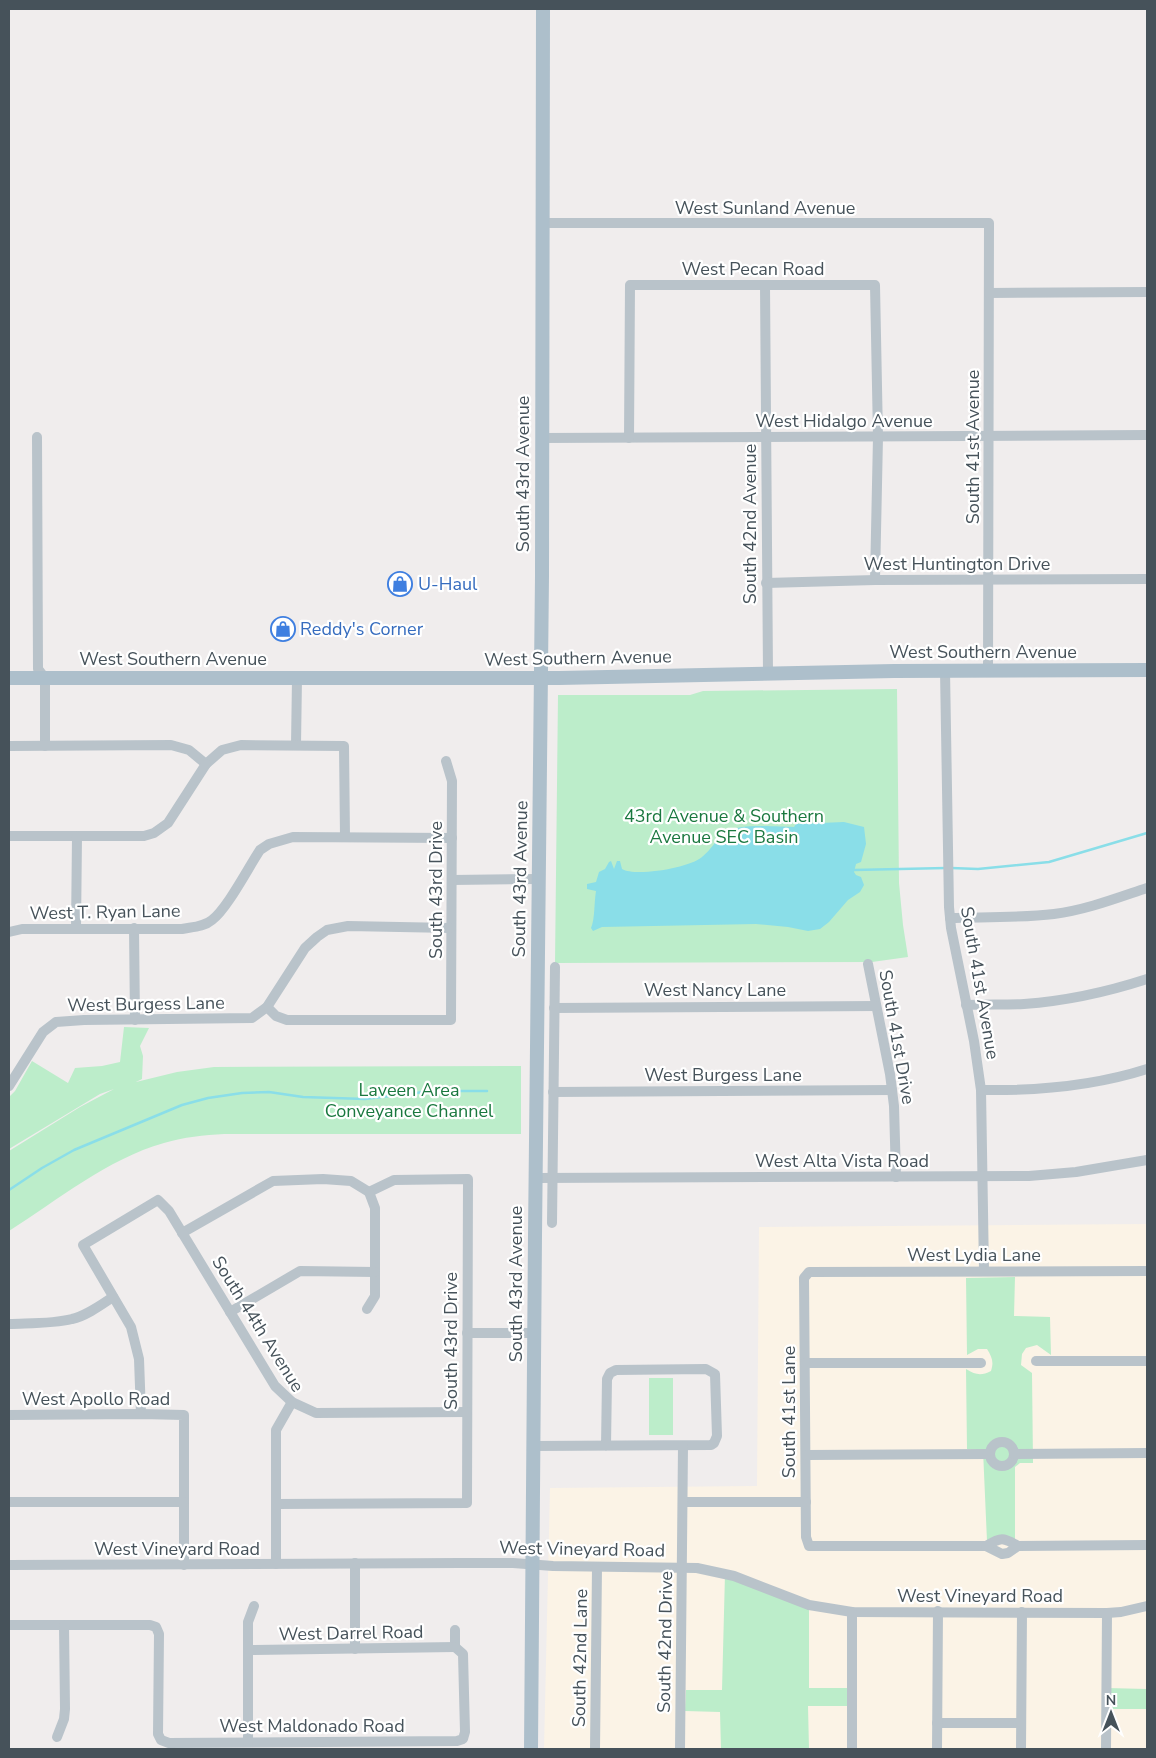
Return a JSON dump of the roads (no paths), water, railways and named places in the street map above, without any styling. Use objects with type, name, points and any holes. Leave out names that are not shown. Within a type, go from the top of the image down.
[{"type":"main road","name":"South 43rd Avenue","points":[[531,1749],[538,880],[542,678],[543,9]]},
{"type":"main road","name":"West Southern Avenue","points":[[9,678],[542,678],[945,670],[1147,670]]},
{"type":"street","name":"West Sunland Avenue","points":[[542,223],[988,223]]},
{"type":"street","name":"South 41st Avenue","points":[[988,223],[988,670]]},
{"type":"street","name":"West Pecan Road","points":[[629,438],[630,285],[875,285],[878,437]]},
{"type":"street","name":"South 42nd Avenue","points":[[765,285],[768,673]]},
{"type":"street","points":[[989,293],[1147,292]]},
{"type":"street","name":"West Hidalgo Avenue","points":[[542,438],[1147,435]]},
{"type":"street","points":[[37,437],[38,669],[44,678],[45,746]]},
{"type":"street","points":[[875,580],[878,437]]},
{"type":"street","name":"West Huntington Drive","points":[[766,583],[875,580],[1147,579]]},
{"type":"street","name":"South 41st Avenue","points":[[945,670],[950,918],[974,1041],[981,1090],[984,1271]]},
{"type":"street","points":[[296,745],[297,678]]},
{"type":"street","points":[[9,746],[171,745],[189,750],[206,764]]},
{"type":"street","points":[[9,836],[144,836],[154,833],[168,823],[206,764],[222,750],[241,745],[296,745],[344,746],[345,837],[452,838]]},
{"type":"street","name":"South 43rd Drive","points":[[267,1007],[276,1016],[287,1020],[451,1020],[452,781],[446,761]]},
{"type":"street","points":[[76,929],[77,836]]},
{"type":"street","name":"West T. Ryan Lane","points":[[9,932],[22,929],[182,929],[202,925],[212,920],[223,908],[260,850],[270,844],[293,836],[345,837]]},
{"type":"street","points":[[452,880],[538,880]]},
{"type":"street","points":[[950,918],[1056,914],[1087,907],[1147,888]]},
{"type":"street","points":[[267,1007],[305,948],[327,930],[348,926],[451,928]]},
{"type":"street","points":[[134,928],[134,1020]]},
{"type":"street","name":"South 41st Drive","points":[[868,964],[892,1090],[896,1135],[896,1177]]},
{"type":"street","name":"South 43rd Avenue","points":[[552,1223],[555,967]]},
{"type":"street","points":[[966,1005],[1022,1004],[1071,999],[1106,992],[1147,979]]},
{"type":"street","name":"West Nancy Lane","points":[[554,1008],[876,1006]]},
{"type":"street","name":"West Burgess Lane","points":[[9,1086],[43,1032],[56,1022],[252,1018],[267,1007]]},
{"type":"street","points":[[981,1090],[1019,1090],[1069,1086],[1113,1079],[1147,1069]]},
{"type":"street","name":"West Burgess Lane","points":[[553,1092],[892,1090]]},
{"type":"street","name":"West Alta Vista Road","points":[[536,1178],[983,1177],[1051,1175],[1147,1160]]},
{"type":"street","points":[[182,1233],[273,1181],[324,1179],[351,1181],[369,1192],[375,1208],[375,1296],[367,1309]]},
{"type":"street","name":"South 43rd Drive","points":[[276,1504],[467,1503],[468,1179],[394,1180],[369,1192]]},
{"type":"street","name":"South 44th Avenue","points":[[113,1297],[82,1245],[158,1200],[168,1211],[182,1233],[275,1386],[292,1402],[276,1430],[276,1564]]},
{"type":"street","name":"West Lydia Lane","points":[[804,1278],[809,1272],[1147,1270]]},
{"type":"street","points":[[230,1312],[300,1271],[375,1272]]},
{"type":"street","name":"South 41st Lane","points":[[804,1278],[806,1537],[809,1546],[986,1546]]},
{"type":"street","points":[[9,1324],[73,1319],[100,1306],[113,1297],[131,1327],[139,1359],[141,1414]]},
{"type":"street","points":[[467,1333],[535,1333]]},
{"type":"street","points":[[1036,1361],[1147,1362]]},
{"type":"street","points":[[805,1363],[981,1363]]},
{"type":"street","points":[[534,1446],[606,1446],[683,1446],[711,1445],[716,1440],[716,1381],[714,1374],[710,1370],[616,1370],[611,1372],[607,1380],[606,1446]]},
{"type":"street","points":[[292,1402],[316,1413],[467,1412]]},
{"type":"street","name":"West Apollo Road","points":[[9,1414],[184,1415],[184,1502]]},
{"type":"street","points":[[1002,1442],[1008,1443],[1013,1448],[1014,1454],[1013,1460],[1008,1465],[1002,1466],[996,1465],[991,1460],[990,1454],[991,1448],[1002,1442]]},
{"type":"street","name":"South 42nd Drive","points":[[680,1749],[683,1446]]},
{"type":"street","points":[[1014,1454],[1147,1453]]},
{"type":"street","points":[[806,1455],[990,1454]]},
{"type":"street","points":[[9,1502],[184,1502],[184,1565]]},
{"type":"street","points":[[683,1502],[806,1502]]},
{"type":"street","points":[[986,1546],[1000,1538],[1018,1546],[1147,1545]]},
{"type":"street","points":[[986,1546],[1001,1554],[1008,1553],[1018,1546]]},
{"type":"street","points":[[355,1563],[355,1650]]},
{"type":"street","name":"West Vineyard Road","points":[[9,1566],[504,1563],[598,1567],[682,1567],[725,1574],[809,1604],[852,1612],[1107,1613],[1147,1606]]},
{"type":"street","name":"South 42nd Lane","points":[[595,1749],[598,1567]]},
{"type":"street","points":[[248,1742],[248,1622],[254,1606]]},
{"type":"street","points":[[852,1612],[852,1749]]},
{"type":"street","points":[[937,1749],[938,1612]]},
{"type":"street","points":[[1021,1749],[1022,1612]]},
{"type":"street","points":[[1106,1749],[1107,1613]]},
{"type":"street","points":[[9,1625],[64,1625],[65,1709],[64,1719],[57,1736]]},
{"type":"street","name":"West Maldonado Road","points":[[64,1625],[150,1625],[156,1627],[159,1634],[158,1734],[161,1740],[169,1743],[248,1742],[353,1745],[457,1742],[464,1739],[465,1732],[463,1654],[454,1647]]},
{"type":"street","points":[[454,1647],[455,1630]]},
{"type":"street","name":"West Darrel Road","points":[[248,1650],[355,1650],[454,1647]]},
{"type":"street","points":[[937,1723],[1021,1723]]},
{"type":"water","points":[[844,822],[864,827],[866,844],[861,862],[856,864],[854,872],[861,877],[864,885],[860,892],[848,900],[829,922],[820,929],[808,931],[756,924],[602,927],[593,931],[591,928],[596,891],[587,889],[587,884],[596,882],[599,872],[605,869],[611,861],[614,869],[617,861],[620,861],[622,869],[629,871],[650,872],[675,868],[702,857],[723,834],[732,829],[749,826],[794,827],[796,824]]},
{"type":"waterway","points":[[951,868],[978,869],[1049,862],[1147,833]]},
{"type":"waterway","points":[[854,870],[946,868]]},
{"type":"waterway","points":[[9,1190],[74,1150],[182,1105],[208,1098],[242,1093],[269,1092],[303,1097],[365,1099],[432,1091],[487,1091]]},
{"type":"place","name":"U-Haul","points":[[400,584]]},
{"type":"place","name":"Reddy's Corner","points":[[283,629]]},
{"type":"park label","name":"43rd Avenue & Southern Avenue SEC Basin","points":[[724,826]]},
{"type":"park label","name":"Laveen Area Conveyance Channel","points":[[409,1100]]}]
